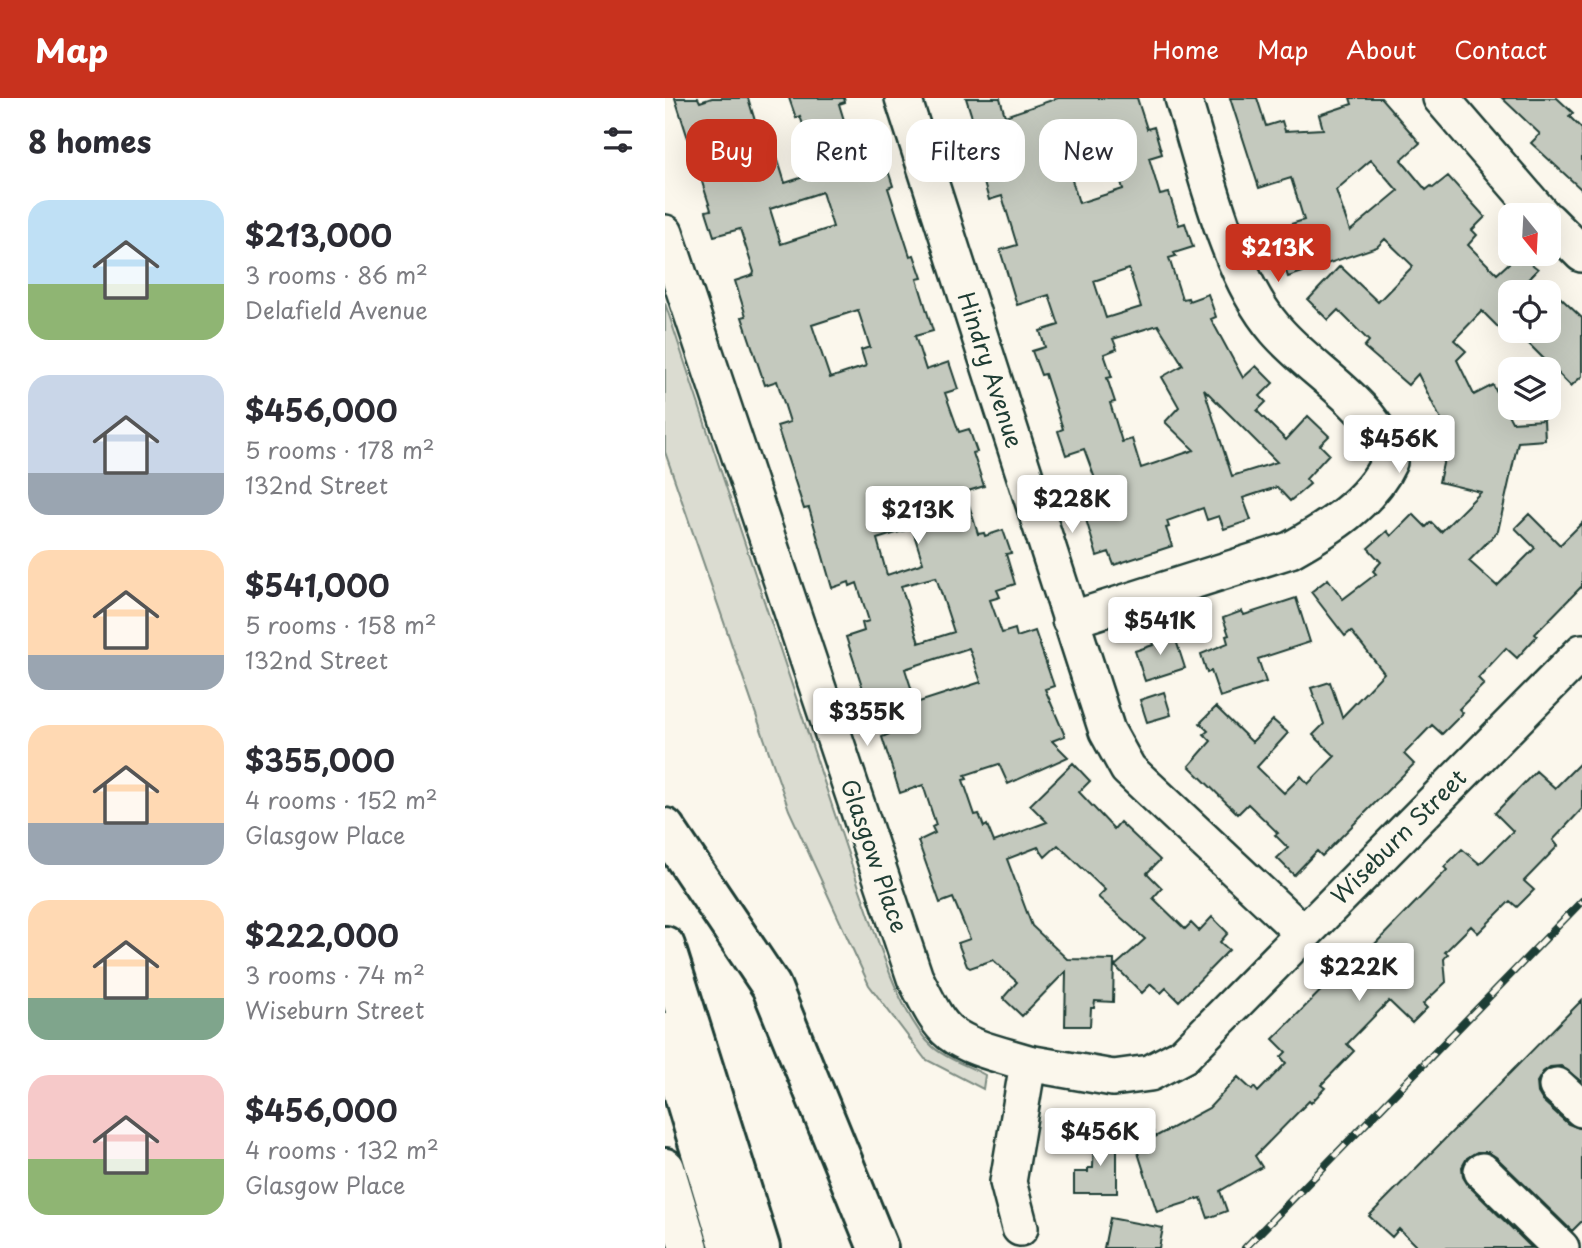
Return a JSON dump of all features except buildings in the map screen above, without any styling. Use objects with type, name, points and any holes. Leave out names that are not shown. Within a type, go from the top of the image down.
[{"type":"highway","points":[[665,828],[771,986],[878,1248]]},
{"type":"highway","points":[[665,946],[760,1248]]},
{"type":"highway","points":[[665,1032],[730,1248]]},
{"type":"highway","points":[[665,1076],[715,1248]]},
{"type":"highway","points":[[665,1168],[689,1248]]},
{"type":"street","name":"Hindry Avenue","points":[[903,98],[1107,731],[1128,769],[1304,933]]},
{"type":"street","points":[[1070,620],[1290,550],[1321,533],[1360,503],[1382,478],[1389,462],[1379,432],[1356,406],[1276,330],[1252,296],[1233,254],[1183,98]]},
{"type":"street","points":[[1441,98],[1532,203]]},
{"type":"street","name":"Glasgow Place","points":[[665,233],[915,978],[934,1014],[950,1034],[1028,1063]]},
{"type":"street","points":[[1561,233],[1582,254]]},
{"type":"street","name":"Wiseburn Street","points":[[1028,1063],[1113,1078],[1150,1073],[1184,1055],[1582,652]]},
{"type":"street","points":[[1020,1228],[1008,1182],[1028,1063]]},
{"type":"street","points":[[1557,1086],[1582,1109]]},
{"type":"street","points":[[1482,1171],[1561,1248]]},
{"type":"shaded area","points":[[665,303],[889,972],[909,1015],[921,1033],[938,1051],[985,1075],[983,1089],[925,1059],[869,985],[789,810],[665,452]]},
{"type":"railway","points":[[1245,1248],[1582,901]]}]
